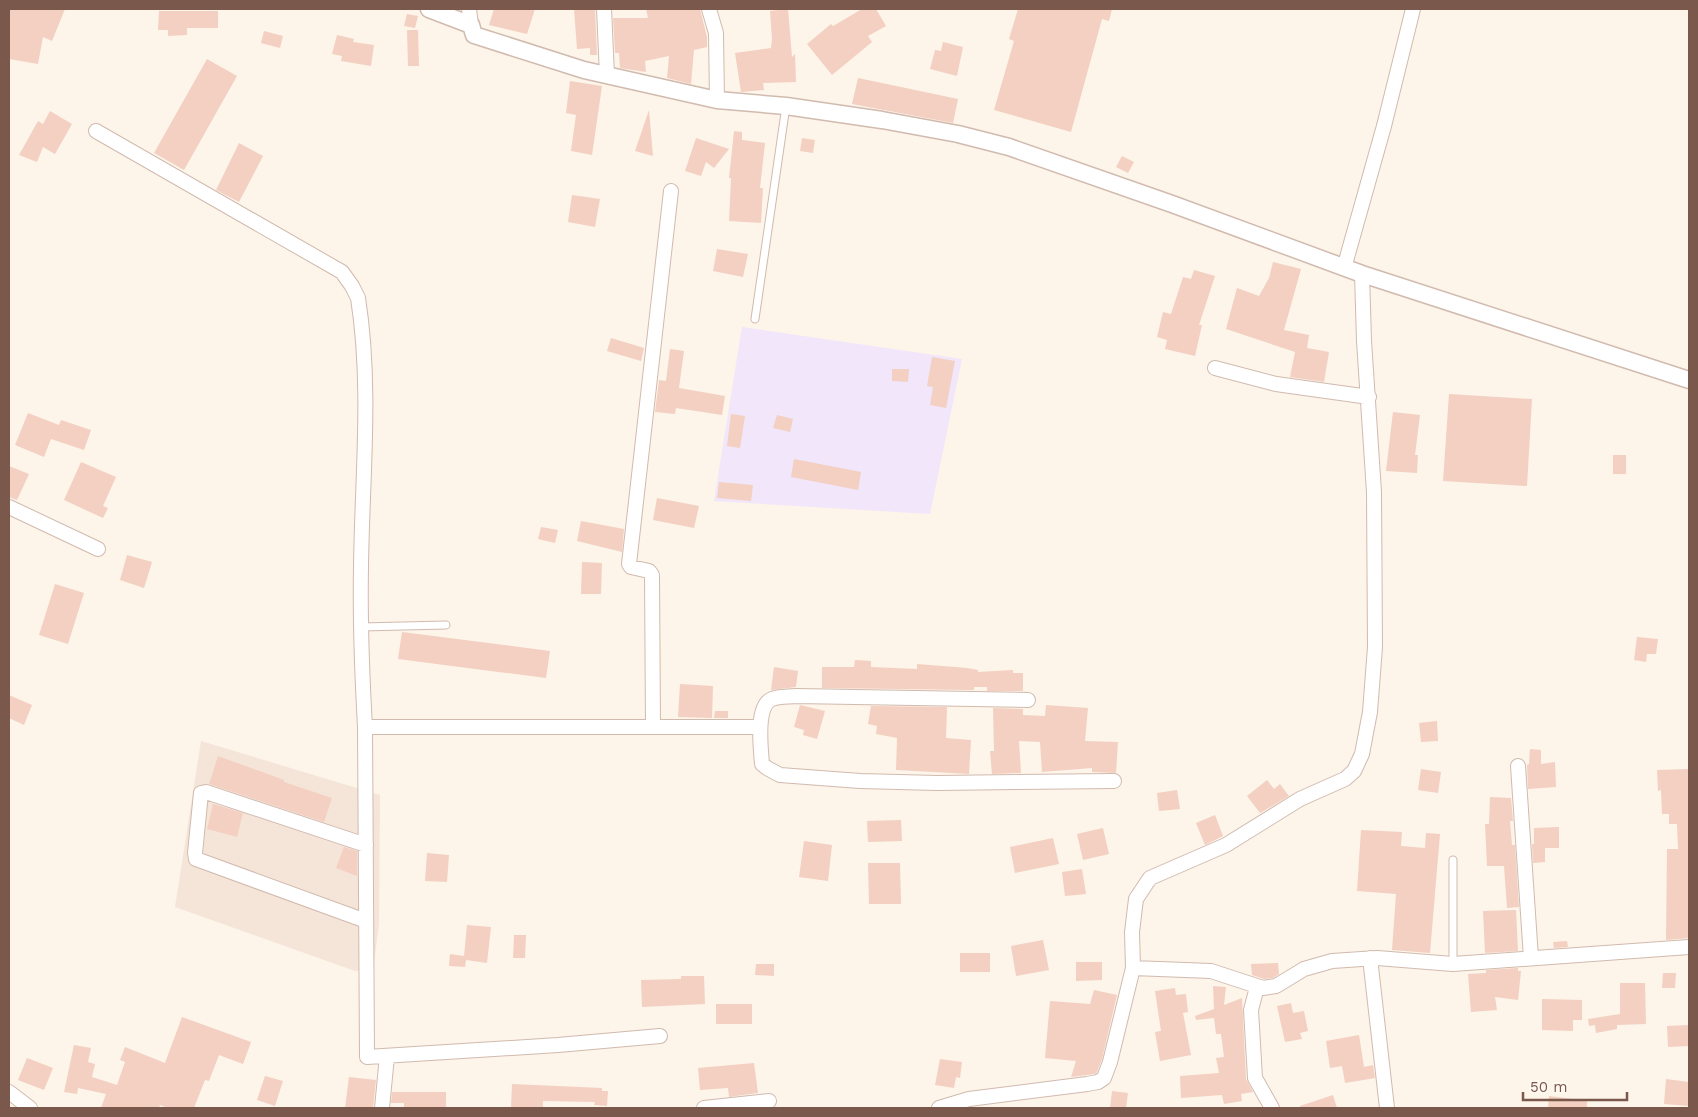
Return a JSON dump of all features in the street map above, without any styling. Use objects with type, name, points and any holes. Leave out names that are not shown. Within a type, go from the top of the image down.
[{"type":"street","points":[[429,9],[470,17],[474,35],[584,70],[717,100],[786,106],[882,120],[958,134],[1009,146],[1344,268],[1689,380]]},
{"type":"street","points":[[604,9],[607,75]]},
{"type":"street","points":[[709,9],[716,33],[717,100]]},
{"type":"street","points":[[1344,268],[1384,126],[1413,9]]},
{"type":"street","points":[[96,131],[342,272],[358,298],[366,406],[361,627],[366,727],[367,1057],[558,1045],[660,1036]]},
{"type":"street","points":[[653,727],[652,575],[649,571],[631,567],[629,564],[671,191]]},
{"type":"street","points":[[939,1108],[969,1099],[1087,1084],[1098,1082],[1104,1078],[1110,1062],[1133,968],[1132,932],[1136,900],[1150,878],[1226,845],[1300,799],[1345,780],[1354,771],[1362,754],[1370,712],[1375,647],[1374,492],[1364,341],[1362,274]]},
{"type":"street","points":[[1215,368],[1276,384],[1369,397]]},
{"type":"street","points":[[9,507],[98,549]]},
{"type":"street","points":[[1028,700],[796,696],[773,698],[764,706],[760,727],[762,764],[780,775],[860,781],[927,783],[1114,781]]},
{"type":"street","points":[[366,727],[760,727]]},
{"type":"street","points":[[1518,766],[1531,958]]},
{"type":"street","points":[[366,845],[206,792],[200,793],[196,859],[366,921]]},
{"type":"street","points":[[1133,968],[1211,971],[1257,987],[1276,986],[1304,969],[1332,961],[1370,958],[1452,964],[1689,947]]},
{"type":"street","points":[[1370,958],[1387,1108]]},
{"type":"street","points":[[1257,987],[1252,1010],[1255,1078],[1272,1108]]},
{"type":"street","points":[[382,1108],[387,1056]]},
{"type":"street","points":[[9,1092],[30,1108]]},
{"type":"street","points":[[704,1108],[769,1101]]},
{"type":"lane","points":[[755,319],[786,106]]},
{"type":"lane","points":[[361,627],[446,625]]},
{"type":"lane","points":[[1452,964],[1453,860]]},
{"type":"shaded area","points":[[742,327],[962,359],[930,514],[714,501]]},
{"type":"shaded area","points":[[201,741],[380,795],[379,924],[373,970],[355,971],[175,907]]},
{"type":"building","points":[[9,9],[65,9],[52,41],[43,37],[38,64],[9,59]]},
{"type":"building","points":[[494,9],[535,9],[527,34],[489,25]]},
{"type":"building","points":[[574,9],[595,9],[597,55],[590,55],[590,48],[577,49]]},
{"type":"building","points":[[646,9],[700,9],[707,37],[707,47],[694,50],[691,84],[667,78],[669,56],[645,61],[646,72],[620,68],[619,53],[615,53],[613,18],[648,18]]},
{"type":"building","points":[[788,9],[792,57],[795,54],[796,82],[763,83],[764,90],[741,92],[735,53],[771,48],[770,11]]},
{"type":"building","points":[[862,9],[876,9],[886,26],[868,36],[872,42],[832,75],[807,44],[831,24],[833,26]]},
{"type":"building","points":[[1018,9],[1112,9],[1109,21],[1102,19],[1071,132],[994,110],[1014,41],[1009,39]]},
{"type":"building","points":[[159,11],[218,11],[218,28],[187,28],[187,35],[168,36],[168,30],[158,30]]},
{"type":"building","points":[[407,14],[418,16],[415,28],[404,26]]},
{"type":"building","points":[[407,30],[418,30],[419,66],[408,66]]},
{"type":"building","points":[[264,31],[283,36],[280,48],[261,43]]},
{"type":"building","points":[[337,35],[354,39],[353,42],[374,45],[371,66],[341,61],[342,56],[332,54]]},
{"type":"building","points":[[943,42],[963,47],[957,76],[930,69],[935,50],[941,51]]},
{"type":"building","points":[[207,59],[237,76],[184,170],[154,153]]},
{"type":"building","points":[[858,78],[958,99],[953,123],[852,104]]},
{"type":"building","points":[[570,81],[602,86],[592,155],[571,151],[576,115],[566,113]]},
{"type":"building","points":[[649,110],[653,156],[635,151]]},
{"type":"building","points":[[50,111],[72,124],[55,154],[43,147],[37,162],[19,155],[38,121],[43,124]]},
{"type":"building","points":[[734,131],[742,132],[742,140],[765,143],[760,188],[763,188],[761,223],[729,221],[731,178],[729,178]]},
{"type":"building","points":[[696,138],[729,149],[714,168],[706,162],[701,176],[685,171]]},
{"type":"building","points":[[802,138],[815,140],[813,153],[800,151]]},
{"type":"building","points":[[239,143],[263,156],[239,202],[216,190]]},
{"type":"building","points":[[1122,156],[1134,162],[1128,173],[1116,167]]},
{"type":"building","points":[[572,195],[600,199],[595,227],[568,222]]},
{"type":"building","points":[[717,249],[748,254],[743,277],[713,271]]},
{"type":"building","points":[[1273,262],[1301,269],[1284,330],[1309,335],[1307,348],[1329,352],[1324,382],[1290,377],[1295,352],[1226,329],[1237,288],[1259,296],[1269,278]]},
{"type":"building","points":[[1194,270],[1215,276],[1199,325],[1202,325],[1195,356],[1165,349],[1167,340],[1157,337],[1163,312],[1171,314],[1183,277],[1191,279]]},
{"type":"building","points":[[611,338],[644,348],[641,361],[607,351]]},
{"type":"building","points":[[670,349],[684,351],[679,388],[725,396],[722,415],[676,408],[675,414],[655,412],[659,380],[666,381]]},
{"type":"building","points":[[932,357],[955,361],[946,408],[930,405],[933,387],[927,386]]},
{"type":"building","points":[[892,369],[909,369],[908,382],[892,381]]},
{"type":"building","points":[[1449,394],[1532,399],[1527,486],[1443,481]]},
{"type":"building","points":[[1393,412],[1420,415],[1415,455],[1418,455],[1417,473],[1386,471]]},
{"type":"building","points":[[28,413],[59,425],[61,420],[91,430],[84,450],[51,439],[44,457],[15,445]]},
{"type":"building","points":[[731,414],[745,416],[740,448],[727,446]]},
{"type":"building","points":[[777,415],[793,419],[790,432],[773,428]]},
{"type":"building","points":[[1613,455],[1626,455],[1626,474],[1613,474]]},
{"type":"building","points":[[794,459],[861,472],[858,490],[791,477]]},
{"type":"building","points":[[81,462],[116,477],[103,506],[108,508],[103,518],[64,500]]},
{"type":"building","points":[[9,466],[29,474],[17,500],[9,497]]},
{"type":"building","points":[[719,482],[753,485],[751,501],[717,498]]},
{"type":"building","points":[[657,498],[699,506],[694,528],[653,520]]},
{"type":"building","points":[[581,521],[624,529],[622,552],[577,541]]},
{"type":"building","points":[[541,527],[558,530],[555,543],[538,539]]},
{"type":"building","points":[[127,555],[152,562],[144,588],[120,580]]},
{"type":"building","points":[[582,562],[602,563],[601,594],[581,594]]},
{"type":"building","points":[[55,584],[84,593],[68,644],[39,635]]},
{"type":"building","points":[[402,632],[550,651],[546,678],[398,659]]},
{"type":"building","points":[[1637,637],[1658,639],[1656,654],[1647,654],[1646,662],[1634,660]]},
{"type":"building","points":[[855,660],[871,661],[871,667],[917,669],[917,664],[967,668],[978,670],[978,672],[1013,670],[1013,673],[1023,673],[1023,691],[987,691],[987,687],[974,687],[974,690],[822,688],[822,667],[854,667]]},
{"type":"building","points":[[774,667],[798,671],[796,687],[771,690]]},
{"type":"building","points":[[680,684],[713,686],[712,718],[678,717]]},
{"type":"building","points":[[9,695],[32,705],[24,725],[9,718]]},
{"type":"building","points":[[800,705],[825,711],[817,739],[803,735],[804,730],[794,727]]},
{"type":"building","points":[[1046,705],[1088,708],[1085,741],[1118,742],[1116,773],[1092,772],[1092,768],[1042,772],[1040,742],[1019,741],[1021,773],[992,774],[990,751],[994,751],[993,708],[1023,709],[1023,715],[1045,716]]},
{"type":"building","points":[[871,706],[947,707],[946,738],[971,740],[969,774],[896,770],[897,738],[876,734],[877,726],[868,724]]},
{"type":"building","points":[[715,711],[728,711],[728,718],[714,718]]},
{"type":"building","points":[[1437,721],[1438,741],[1421,742],[1419,723]]},
{"type":"building","points":[[1530,749],[1541,750],[1541,764],[1555,762],[1556,787],[1528,789],[1527,765],[1529,764]]},
{"type":"building","points":[[218,756],[284,780],[284,782],[332,798],[324,822],[209,784]]},
{"type":"building","points":[[1421,769],[1441,772],[1438,793],[1418,790]]},
{"type":"building","points":[[1689,769],[1689,938],[1666,940],[1667,849],[1678,849],[1677,824],[1669,824],[1669,814],[1662,814],[1661,790],[1658,791],[1657,770]]},
{"type":"building","points":[[1267,780],[1274,789],[1280,784],[1289,796],[1260,813],[1247,796]]},
{"type":"building","points":[[1177,790],[1180,809],[1159,811],[1157,793]]},
{"type":"building","points":[[1490,797],[1511,798],[1513,821],[1510,821],[1512,845],[1515,845],[1519,907],[1507,908],[1504,866],[1487,866],[1485,824],[1489,824]]},
{"type":"building","points":[[213,804],[243,813],[237,837],[207,829]]},
{"type":"building","points":[[1215,815],[1223,836],[1205,845],[1196,823]]},
{"type":"building","points":[[901,820],[902,841],[868,842],[867,821]]},
{"type":"building","points":[[1559,827],[1559,848],[1545,848],[1545,862],[1533,863],[1532,844],[1534,844],[1534,828]]},
{"type":"building","points":[[1103,828],[1109,854],[1083,860],[1077,834]]},
{"type":"building","points":[[1361,830],[1402,832],[1401,846],[1425,848],[1426,833],[1440,834],[1430,953],[1392,950],[1396,894],[1357,891]]},
{"type":"building","points":[[1053,838],[1059,864],[1015,873],[1010,847]]},
{"type":"building","points":[[804,841],[832,845],[828,881],[799,877]]},
{"type":"building","points":[[344,847],[357,851],[357,876],[336,868]]},
{"type":"building","points":[[427,853],[449,855],[447,882],[425,881]]},
{"type":"building","points":[[868,863],[900,863],[901,904],[869,904]]},
{"type":"building","points":[[1082,869],[1086,894],[1065,896],[1062,872]]},
{"type":"building","points":[[1516,910],[1518,951],[1485,953],[1483,911]]},
{"type":"building","points":[[467,925],[491,927],[487,963],[466,960],[465,967],[449,966],[450,954],[464,956]]},
{"type":"building","points":[[514,935],[526,935],[525,958],[513,958]]},
{"type":"building","points":[[1043,940],[1049,970],[1016,976],[1011,946]]},
{"type":"building","points":[[1567,941],[1568,947],[1554,948],[1553,942]]},
{"type":"building","points":[[960,953],[990,953],[990,972],[960,972]]},
{"type":"building","points":[[1076,962],[1102,962],[1102,980],[1076,981]]},
{"type":"building","points":[[1278,963],[1279,974],[1273,978],[1264,979],[1252,975],[1251,964]]},
{"type":"building","points":[[756,964],[774,964],[774,976],[755,975]]},
{"type":"building","points":[[1518,968],[1518,971],[1521,971],[1518,1000],[1495,997],[1497,1010],[1471,1012],[1468,974],[1486,973],[1486,970]]},
{"type":"building","points":[[1663,973],[1676,973],[1675,988],[1662,988]]},
{"type":"building","points":[[681,976],[704,976],[705,1004],[642,1007],[641,980],[681,979]]},
{"type":"building","points":[[1620,983],[1645,983],[1646,1024],[1617,1025],[1617,1029],[1596,1033],[1595,1025],[1589,1026],[1588,1019],[1620,1014]]},
{"type":"building","points":[[1213,986],[1226,987],[1224,1005],[1242,998],[1246,1079],[1253,1092],[1241,1094],[1242,1101],[1224,1104],[1222,1095],[1181,1098],[1180,1076],[1219,1073],[1216,1058],[1224,1057],[1221,1034],[1216,1034],[1214,1018],[1196,1020],[1195,1016],[1214,1009]]},
{"type":"building","points":[[1175,988],[1176,995],[1186,994],[1188,1012],[1183,1013],[1191,1055],[1160,1061],[1155,1032],[1161,1031],[1155,991]]},
{"type":"building","points":[[1094,990],[1117,995],[1102,1059],[1095,1074],[1071,1077],[1076,1061],[1045,1058],[1050,1001],[1090,1004]]},
{"type":"building","points":[[1542,999],[1582,1000],[1582,1020],[1573,1020],[1573,1031],[1542,1030]]},
{"type":"building","points":[[1291,1003],[1293,1013],[1304,1011],[1308,1031],[1300,1033],[1302,1039],[1285,1042],[1277,1006]]},
{"type":"building","points":[[716,1004],[752,1004],[752,1024],[716,1024]]},
{"type":"building","points":[[182,1017],[251,1042],[243,1064],[219,1055],[209,1081],[205,1080],[194,1108],[168,1108],[160,1105],[159,1108],[101,1108],[106,1094],[78,1088],[77,1094],[64,1092],[74,1045],[91,1048],[88,1062],[95,1064],[92,1077],[117,1085],[125,1062],[120,1060],[125,1047],[165,1063]]},
{"type":"building","points":[[1689,1025],[1689,1046],[1668,1047],[1667,1026]]},
{"type":"building","points":[[1359,1035],[1364,1067],[1373,1065],[1375,1078],[1345,1083],[1342,1066],[1330,1068],[1326,1041]]},
{"type":"building","points":[[27,1058],[53,1068],[44,1090],[18,1080]]},
{"type":"building","points":[[940,1059],[962,1062],[960,1078],[956,1077],[954,1088],[935,1085]]},
{"type":"building","points":[[754,1063],[758,1093],[729,1097],[728,1088],[700,1090],[698,1068]]},
{"type":"building","points":[[265,1076],[283,1081],[275,1106],[257,1100]]},
{"type":"building","points":[[349,1077],[376,1080],[373,1108],[345,1108]]},
{"type":"building","points":[[1666,1079],[1689,1082],[1689,1106],[1664,1104]]},
{"type":"building","points":[[512,1084],[602,1088],[602,1091],[608,1091],[607,1106],[594,1105],[595,1102],[543,1101],[543,1108],[511,1108]]},
{"type":"building","points":[[1112,1091],[1128,1093],[1126,1108],[1110,1108]]},
{"type":"building","points":[[392,1092],[446,1092],[446,1108],[404,1108],[404,1103],[391,1103]]},
{"type":"building","points":[[1333,1095],[1337,1108],[1300,1108],[1300,1106]]},
{"type":"building","points":[[1549,1096],[1587,1101],[1587,1108],[1548,1108]]}]
